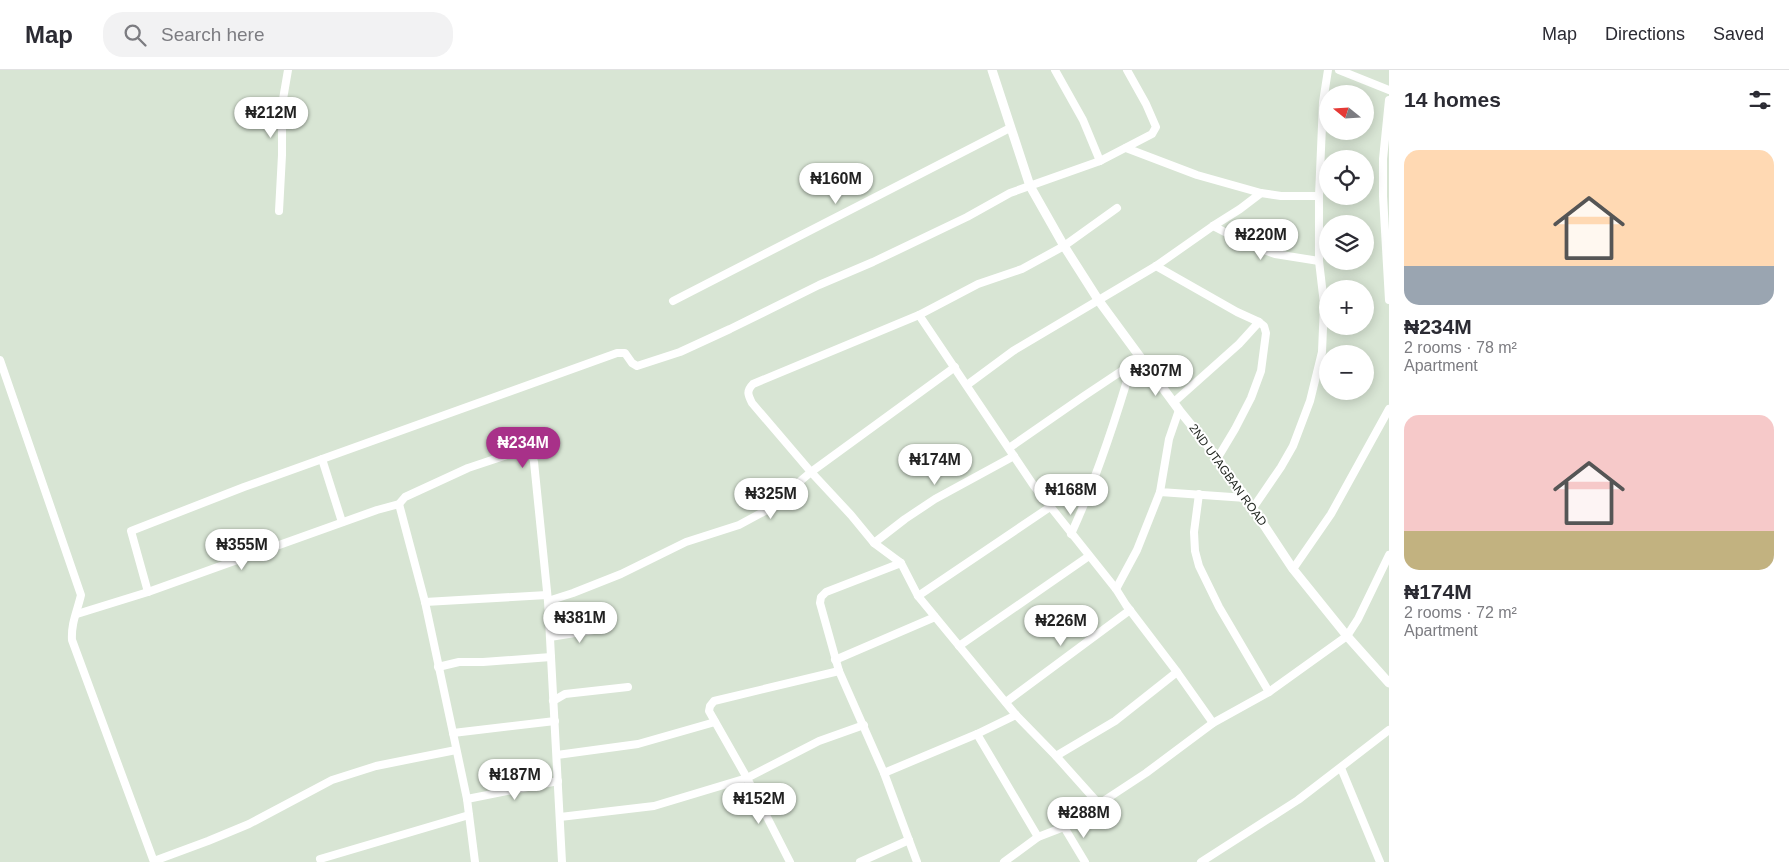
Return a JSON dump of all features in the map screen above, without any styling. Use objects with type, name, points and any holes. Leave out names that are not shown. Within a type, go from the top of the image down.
[{"type":"street","points":[[279,211],[282,105],[288,70]]},
{"type":"street","name":"2ND UTAGBAN ROAD","points":[[992,70],[1030,186],[1064,246],[1141,358],[1246,498],[1293,569],[1347,636],[1389,683]]},
{"type":"street","points":[[1055,70],[1083,120],[1100,161]]},
{"type":"street","points":[[148,592],[131,531],[244,487],[617,353],[625,354],[637,366],[680,352],[967,217],[1010,193],[1100,161],[1126,148],[1152,134],[1156,127],[1146,104],[1127,70]]},
{"type":"street","points":[[1321,150],[1323,102],[1328,70]]},
{"type":"street","points":[[1339,70],[1389,90]]},
{"type":"street","points":[[1389,100],[1383,158],[1382,196],[1389,300]]},
{"type":"street","points":[[673,301],[1010,128]]},
{"type":"street","points":[[1126,148],[1198,175],[1261,193],[1281,196],[1319,196]]},
{"type":"street","points":[[967,384],[1013,351],[1156,266],[1261,193]]},
{"type":"street","points":[[1098,803],[1056,756],[1016,716],[918,596],[901,563],[874,543],[752,403],[748,395],[749,389],[753,384],[919,315],[978,284],[1022,269],[1064,246],[1117,208]]},
{"type":"street","points":[[1213,226],[1250,245],[1275,254],[1319,261]]},
{"type":"street","points":[[1156,266],[1264,326],[1266,333],[1261,371],[1247,406],[1217,459]]},
{"type":"street","points":[[1253,508],[1281,467],[1292,446],[1310,401],[1322,352],[1324,304],[1320,270]]},
{"type":"street","points":[[919,315],[1050,507],[1116,589],[1213,723]]},
{"type":"street","points":[[1116,589],[1137,550],[1160,492],[1176,406],[1239,344],[1258,322]]},
{"type":"street","points":[[1009,448],[1141,358]]},
{"type":"street","points":[[0,360],[81,595],[77,614],[72,625],[72,640],[154,862],[249,824],[332,780],[376,766],[456,750]]},
{"type":"street","points":[[1070,534],[1094,480],[1132,364]]},
{"type":"street","points":[[425,602],[548,598],[573,593],[622,574],[686,542],[739,525],[765,511],[811,472],[955,367]]},
{"type":"street","points":[[1293,569],[1331,514],[1389,409]]},
{"type":"street","points":[[77,614],[148,592],[342,522],[399,504],[405,497],[468,468],[525,450],[529,451],[534,462],[548,598],[562,862]]},
{"type":"street","points":[[874,543],[935,499],[1014,456]]},
{"type":"street","points":[[322,459],[342,522]]},
{"type":"street","points":[[1160,492],[1246,498]]},
{"type":"street","points":[[1199,494],[1194,532],[1195,551],[1199,566],[1219,607],[1269,692]]},
{"type":"street","points":[[399,504],[425,602],[453,733],[470,815],[475,862]]},
{"type":"street","points":[[918,596],[1050,507]]},
{"type":"street","points":[[1007,861],[1038,837],[1064,827],[1146,773],[1213,723],[1269,692],[1347,636],[1387,564],[1389,555]]},
{"type":"street","points":[[959,646],[1090,556]]},
{"type":"street","points":[[901,563],[826,592],[821,597],[820,603],[839,671],[884,773],[917,862]]},
{"type":"street","points":[[1006,702],[1130,610]]},
{"type":"street","points":[[835,660],[935,617]]},
{"type":"street","points":[[550,637],[606,628]]},
{"type":"street","points":[[438,668],[458,662],[551,657]]},
{"type":"street","points":[[790,862],[747,778],[709,711],[710,706],[714,701],[839,671]]},
{"type":"street","points":[[1056,756],[1115,721],[1177,672]]},
{"type":"street","points":[[553,701],[565,694],[628,687]]},
{"type":"street","points":[[884,773],[1016,716]]},
{"type":"street","points":[[453,733],[555,721]]},
{"type":"street","points":[[557,755],[638,744],[715,722]]},
{"type":"street","points":[[560,817],[654,806],[747,778],[819,741],[864,725]]},
{"type":"street","points":[[1201,862],[1298,800],[1389,730]]},
{"type":"street","points":[[977,734],[1038,837]]},
{"type":"street","points":[[1341,768],[1380,862]]},
{"type":"street","points":[[467,799],[558,782]]},
{"type":"street","points":[[320,859],[470,815]]},
{"type":"street","points":[[1064,827],[1085,862]]},
{"type":"street","points":[[860,862],[909,840]]}]
